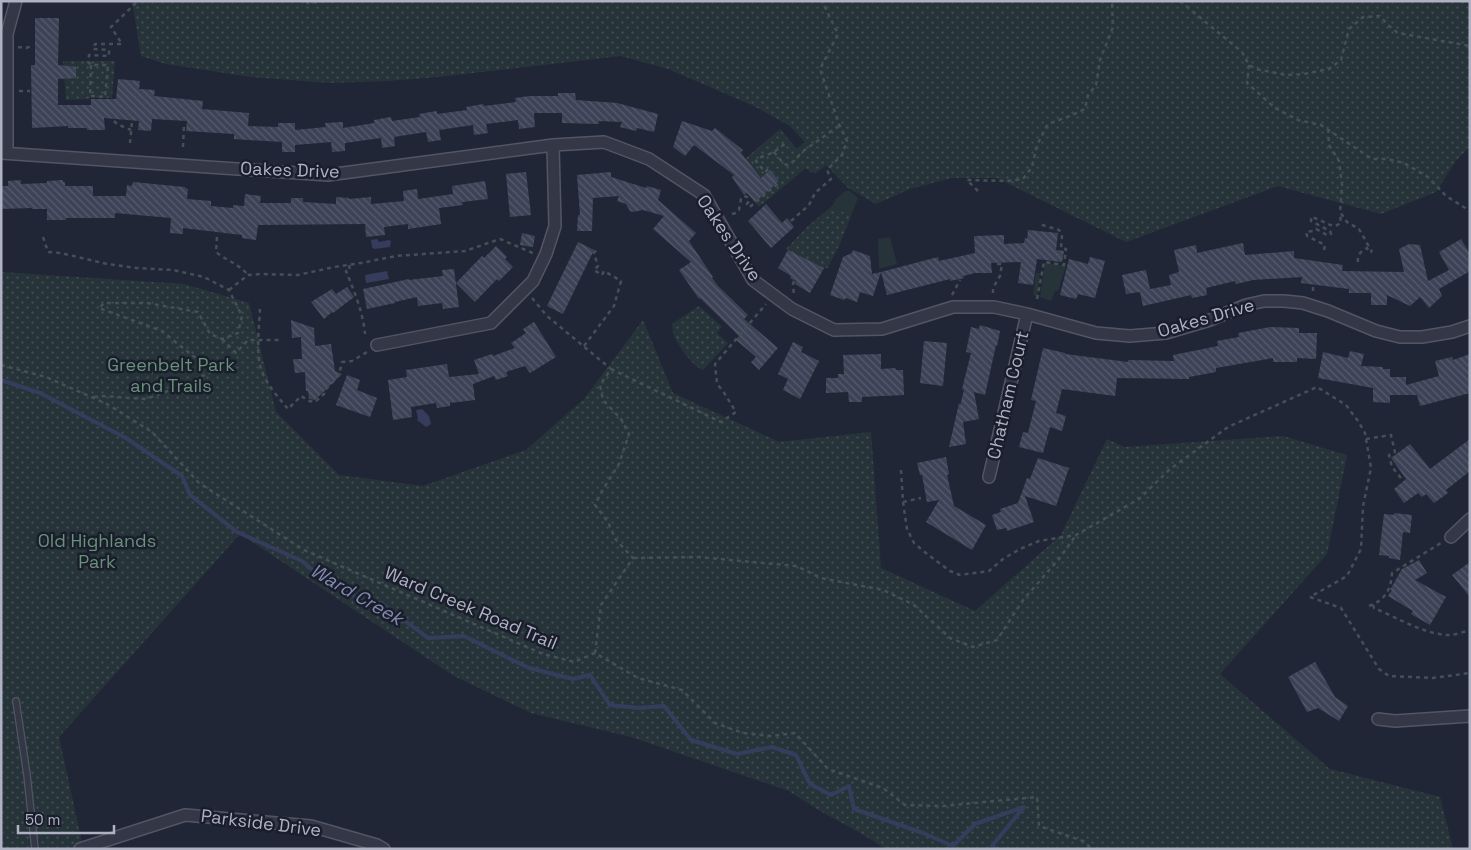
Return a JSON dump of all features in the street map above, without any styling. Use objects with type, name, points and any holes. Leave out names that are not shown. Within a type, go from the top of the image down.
[{"type":"street","points":[[4,152],[7,34],[16,1]]},
{"type":"street","name":"Oakes Drive","points":[[4,152],[328,175],[552,146],[604,142],[649,159],[704,196],[752,280],[792,309],[834,330],[882,329],[953,307],[994,307],[1096,333],[1130,336],[1166,333],[1210,320],[1246,306],[1264,302],[1284,301],[1303,303],[1376,331],[1400,337],[1422,337],[1452,332],[1470,326]]},
{"type":"street","points":[[377,345],[491,323],[533,281],[544,258],[555,226],[552,146]]},
{"type":"street","name":"Chatham Court","points":[[989,477],[1026,314]]},
{"type":"street","points":[[1451,537],[1470,520]]},
{"type":"street","points":[[1378,719],[1395,721],[1470,716]]},
{"type":"street","name":"Parkside Drive","points":[[80,849],[185,814],[311,826],[377,845],[384,849]]},
{"type":"lane","points":[[16,701],[35,849]]},
{"type":"path","points":[[91,65],[108,65],[105,97],[90,96],[91,65],[88,62],[89,55],[108,56],[109,50],[93,49],[95,44],[122,44],[111,27],[138,1]]},
{"type":"path","points":[[306,1],[308,3],[331,1]]},
{"type":"path","points":[[792,221],[809,205],[815,193],[831,179],[827,170],[842,156],[847,141],[820,69],[838,34],[822,1]]},
{"type":"path","points":[[978,191],[967,180],[1007,181],[1023,179],[1032,167],[1037,145],[1048,124],[1085,109],[1088,94],[1096,85],[1100,60],[1113,27],[1112,1]]},
{"type":"path","points":[[1180,1],[1242,52],[1249,65],[1256,69],[1286,75],[1329,69],[1341,60],[1349,29],[1364,17],[1380,16],[1398,33],[1470,46]]},
{"type":"path","points":[[16,47],[26,48],[31,46]]},
{"type":"path","points":[[1249,65],[1247,84],[1275,108],[1298,120],[1321,124],[1372,158],[1404,163],[1428,177],[1446,196],[1470,211]]},
{"type":"path","points":[[114,121],[131,130]]},
{"type":"path","points":[[130,143],[132,122]]},
{"type":"path","points":[[182,147],[184,124]]},
{"type":"path","points":[[774,152],[784,164],[788,165],[802,152],[840,125]]},
{"type":"path","points":[[1324,250],[1324,245],[1307,236],[1306,232],[1316,229],[1327,235],[1331,234],[1330,231],[1311,221],[1311,217],[1320,219],[1330,225],[1336,226],[1341,223],[1342,185],[1339,161],[1329,145],[1328,129]]},
{"type":"path","points":[[768,170],[765,172],[756,162],[759,158],[774,152],[785,142]]},
{"type":"path","points":[[732,214],[740,210],[741,199],[744,196],[749,201],[748,207],[751,206],[780,182]]},
{"type":"path","points":[[1340,213],[1347,222],[1359,229],[1372,252],[1369,252],[1367,248],[1362,251],[1358,256],[1358,262]]},
{"type":"path","points":[[1037,299],[1044,262],[1064,265],[1066,249],[1061,248],[1062,235],[1059,230],[1039,224]]},
{"type":"path","points":[[43,237],[48,252],[107,264],[173,270],[204,277],[229,290],[242,316],[238,333],[222,339]]},
{"type":"path","points":[[216,237],[216,252],[238,265],[248,275]]},
{"type":"path","points":[[229,290],[248,275],[298,276],[334,267],[396,256],[466,251],[500,239],[544,258]]},
{"type":"path","points":[[584,346],[614,306],[621,281],[604,271],[602,275],[594,270],[598,266],[594,252],[596,250],[593,248]]},
{"type":"path","points":[[993,264],[1002,264],[1000,276],[993,288],[993,293]]},
{"type":"path","points":[[349,265],[350,270],[346,271],[356,297],[365,334]]},
{"type":"path","points":[[1036,271],[1042,272]]},
{"type":"path","points":[[952,295],[960,280]]},
{"type":"path","points":[[794,281],[794,296]]},
{"type":"path","points":[[1313,285],[1313,290]]},
{"type":"path","points":[[524,290],[547,316],[611,369],[721,422],[736,412],[717,384],[715,364],[773,295]]},
{"type":"path","points":[[92,397],[146,399],[216,370],[193,356],[162,332],[99,308],[104,303],[146,303],[198,312],[210,334],[222,339],[236,353],[248,340],[280,340]]},
{"type":"path","points":[[260,309],[259,351],[262,370],[272,390],[288,409],[302,396],[309,402],[315,402],[336,380],[340,374],[342,362],[352,361],[377,345]]},
{"type":"path","name":"Ward Creek Road Trail","points":[[1,366],[46,377],[107,404],[152,432],[199,483],[304,550],[543,654],[574,662],[594,653]]},
{"type":"path","points":[[611,369],[600,385],[602,400],[621,419],[629,434],[619,464],[602,491],[596,505],[608,522],[616,540],[633,558],[698,558],[796,566],[821,578],[883,590],[914,605],[950,638],[973,647],[997,640],[1023,600],[1059,559],[1076,534]]},
{"type":"path","points":[[901,470],[907,529],[914,543],[950,571],[960,575],[989,571],[1020,549],[1039,541],[1076,534],[1138,499],[1169,470],[1228,427],[1317,387],[1346,405],[1358,421],[1365,433],[1371,468],[1363,506],[1361,549],[1347,576],[1310,597],[1341,608],[1379,669],[1390,676],[1433,678],[1470,673]]},
{"type":"path","points":[[1365,439],[1391,435],[1395,452],[1389,455],[1392,467],[1401,478]]},
{"type":"path","points":[[903,502],[921,498]]},
{"type":"path","points":[[1369,606],[1385,596],[1392,585],[1392,573],[1451,537]]},
{"type":"path","points":[[633,558],[601,605],[594,653],[638,678],[682,690],[715,723],[743,733],[771,736],[795,733],[828,769],[883,788],[906,805],[943,806],[1037,797],[1039,826],[1083,841],[1092,849]]},
{"type":"path","points":[[1373,605],[1374,608],[1438,634],[1452,635],[1470,630]]},
{"type":"green space","points":[[132,1],[1470,1],[1470,146],[1455,162],[1436,192],[1381,214],[1278,186],[1126,242],[997,178],[952,178],[910,189],[876,204],[848,188],[826,165],[815,174],[806,168],[759,207],[753,200],[779,181],[771,171],[761,178],[745,159],[780,129],[797,149],[805,142],[790,126],[754,106],[668,69],[621,56],[387,81],[330,83],[251,77],[166,64],[141,56]]},
{"type":"green space","points":[[63,61],[115,61],[112,98],[90,97],[89,99],[66,100]]},
{"type":"green space","points":[[845,191],[850,191],[858,198],[851,216],[832,206],[836,199]]},
{"type":"green space","points":[[832,206],[851,216],[827,269],[786,249],[808,226]]},
{"type":"green space","points":[[890,237],[897,264],[879,269],[878,239]]},
{"type":"green space","points":[[1045,263],[1066,266],[1058,291],[1055,291],[1051,301],[1040,297]]},
{"type":"green space","points":[[1,272],[184,284],[249,303],[276,412],[339,475],[423,486],[526,450],[584,399],[643,320],[673,393],[779,442],[871,432],[881,568],[975,611],[1061,535],[1107,439],[1124,447],[1283,436],[1347,455],[1327,554],[1220,674],[1330,769],[1440,797],[1453,849],[886,849],[789,791],[631,737],[531,713],[454,676],[222,522],[239,535],[59,737],[83,847],[79,849],[1,849]]},
{"type":"green space","points":[[1036,273],[1040,273],[1037,296],[1033,295]]},
{"type":"green space","points":[[699,306],[722,327],[717,333],[728,343],[703,370],[691,361],[683,350],[674,336],[672,324]]},
{"type":"water","points":[[377,239],[379,242],[391,241],[390,247],[374,249],[371,240]]},
{"type":"water","points":[[387,271],[389,279],[366,283],[365,275]]},
{"type":"water","points":[[422,409],[429,416],[431,424],[426,427],[417,420],[416,410]]},
{"type":"building","points":[[35,18],[59,18],[58,65],[76,67],[76,78],[58,79],[58,105],[91,105],[91,99],[116,99],[118,79],[140,81],[139,89],[155,90],[154,96],[203,101],[202,109],[249,113],[248,126],[278,127],[278,123],[295,123],[295,130],[326,127],[325,123],[343,122],[343,128],[374,123],[374,120],[391,117],[392,121],[420,117],[419,114],[467,110],[466,107],[516,102],[515,98],[529,96],[558,96],[558,93],[575,93],[576,100],[617,103],[658,114],[654,132],[637,128],[636,131],[620,127],[622,122],[599,121],[599,124],[562,123],[562,113],[534,113],[535,127],[519,129],[518,120],[486,124],[488,133],[474,135],[473,125],[439,130],[441,140],[428,142],[426,132],[394,137],[395,146],[382,148],[381,138],[345,143],[345,151],[332,152],[331,142],[295,145],[295,152],[282,152],[282,142],[234,139],[234,134],[186,131],[187,121],[152,119],[151,131],[138,130],[139,121],[104,118],[105,130],[68,128],[68,126],[32,128],[31,65],[35,65]]},
{"type":"building","points":[[682,121],[712,131],[715,128],[743,150],[741,153],[761,178],[770,170],[779,181],[755,202],[747,193],[744,195],[732,177],[734,175],[694,145],[685,156],[673,147]]},
{"type":"building","points":[[526,172],[531,215],[510,217],[506,174]]},
{"type":"building","points":[[611,172],[611,177],[646,188],[647,186],[661,190],[658,200],[696,233],[689,241],[712,278],[748,315],[744,319],[778,348],[759,370],[751,362],[756,357],[736,340],[739,336],[699,299],[679,270],[691,262],[653,229],[664,216],[643,210],[630,211],[626,204],[617,201],[619,196],[593,198],[592,231],[577,231],[578,215],[580,215],[577,175]]},
{"type":"building","points":[[21,180],[21,184],[63,180],[65,186],[93,186],[93,196],[126,196],[127,185],[132,186],[133,182],[185,187],[188,189],[187,199],[211,201],[211,206],[233,208],[233,205],[244,206],[245,194],[261,196],[260,203],[291,203],[291,198],[303,198],[303,202],[336,204],[336,197],[349,199],[371,197],[371,204],[404,201],[403,191],[417,189],[418,199],[453,194],[452,186],[485,181],[488,199],[462,202],[463,205],[439,208],[441,224],[408,229],[408,224],[384,227],[385,235],[366,237],[365,224],[258,225],[256,240],[242,238],[242,235],[183,228],[183,234],[170,233],[171,218],[115,213],[115,218],[47,220],[47,209],[1,209],[1,186],[8,186],[8,181]]},
{"type":"building","points":[[766,204],[782,223],[787,218],[794,227],[771,248],[748,221]]},
{"type":"building","points":[[1028,230],[1058,233],[1056,250],[1064,251],[1062,262],[1037,259],[1033,285],[1018,283],[1021,262],[991,263],[992,273],[975,273],[963,276],[964,278],[950,281],[950,279],[887,295],[881,272],[938,257],[939,261],[975,253],[974,236],[1004,235],[1004,244],[1024,243],[1025,238],[1027,239]]},
{"type":"building","points":[[522,233],[535,236],[533,247],[520,245]]},
{"type":"building","points":[[1461,239],[1470,254],[1470,271],[1439,289],[1442,296],[1429,308],[1420,297],[1410,306],[1387,295],[1387,305],[1371,305],[1371,293],[1349,293],[1349,289],[1301,283],[1302,277],[1253,280],[1236,284],[1235,281],[1206,288],[1207,295],[1192,298],[1191,295],[1143,306],[1140,292],[1126,294],[1122,275],[1146,270],[1150,289],[1171,285],[1169,275],[1179,272],[1174,250],[1196,245],[1197,253],[1243,243],[1245,255],[1294,251],[1294,258],[1343,265],[1342,271],[1404,272],[1399,249],[1409,244],[1420,245],[1428,281],[1449,270],[1439,252]]},
{"type":"building","points":[[578,242],[594,250],[563,314],[547,306]]},
{"type":"building","points":[[496,246],[507,257],[505,259],[513,267],[499,281],[497,279],[475,302],[456,283],[482,256],[484,258]]},
{"type":"building","points":[[788,250],[824,268],[810,293],[795,284],[796,281],[790,278],[791,276],[778,268]]},
{"type":"building","points":[[853,250],[870,256],[872,274],[881,272],[873,296],[860,292],[857,302],[830,295],[843,257],[852,253]]},
{"type":"building","points":[[1090,257],[1105,261],[1095,298],[1078,294],[1076,299],[1060,295],[1069,259],[1088,264]]},
{"type":"building","points":[[454,269],[459,307],[443,309],[442,303],[418,306],[417,297],[367,309],[363,289],[409,279],[443,276],[442,270]]},
{"type":"building","points":[[347,287],[354,297],[324,319],[311,302],[332,289],[336,294]]},
{"type":"building","points":[[291,320],[314,328],[315,346],[331,344],[335,371],[342,374],[315,400],[309,399],[308,391],[306,391],[305,372],[295,373],[293,359],[302,359],[301,337],[292,338]]},
{"type":"building","points":[[534,322],[556,357],[530,373],[525,366],[506,372],[508,376],[496,380],[494,376],[473,384],[475,400],[450,403],[450,406],[437,408],[436,403],[411,407],[412,417],[393,420],[388,380],[407,377],[406,370],[447,364],[449,377],[479,374],[474,360],[515,348],[511,343],[526,333],[523,329]]},
{"type":"building","points":[[980,325],[1000,331],[985,395],[974,392],[979,419],[963,422],[966,444],[949,447],[959,403],[960,406],[964,390],[962,389],[971,353],[966,352],[971,327],[979,329]]},
{"type":"building","points":[[1270,327],[1299,328],[1299,333],[1317,333],[1316,359],[1297,358],[1297,362],[1273,362],[1273,358],[1216,368],[1216,372],[1189,377],[1189,379],[1117,378],[1115,396],[1062,389],[1056,413],[1066,416],[1062,431],[1050,427],[1043,453],[1019,447],[1023,432],[1028,433],[1036,401],[1031,400],[1043,348],[1065,354],[1128,362],[1128,360],[1174,361],[1173,355],[1218,346],[1217,341],[1239,337],[1238,333]]},
{"type":"building","points":[[924,341],[947,343],[943,386],[920,383]]},
{"type":"building","points":[[793,342],[803,347],[801,352],[819,361],[800,399],[783,390],[788,379],[778,374]]},
{"type":"building","points":[[1350,351],[1364,354],[1361,366],[1390,369],[1390,377],[1406,377],[1406,385],[1439,376],[1435,361],[1452,357],[1453,360],[1470,354],[1470,393],[1420,406],[1417,395],[1390,395],[1390,403],[1373,402],[1373,388],[1318,378],[1323,352],[1348,358]]},
{"type":"building","points":[[881,354],[881,369],[895,368],[896,370],[903,370],[904,395],[862,397],[862,402],[849,402],[848,392],[826,393],[826,378],[838,378],[838,374],[844,374],[843,355]]},
{"type":"building","points":[[347,375],[360,380],[357,390],[377,398],[370,417],[336,405]]},
{"type":"building","points":[[1470,439],[1470,471],[1446,490],[1448,493],[1434,503],[1426,494],[1422,497],[1418,493],[1404,503],[1394,489],[1406,479],[1391,458],[1410,444],[1430,469]]},
{"type":"building","points":[[946,457],[949,474],[947,475],[954,506],[986,525],[972,550],[926,522],[939,500],[927,502],[922,475],[920,475],[917,463]]},
{"type":"building","points":[[1038,458],[1069,468],[1056,506],[1025,496],[1034,522],[1007,531],[1006,528],[997,530],[992,515],[1001,512],[1000,509],[1018,503],[1027,478],[1030,479]]},
{"type":"building","points":[[1394,513],[1412,515],[1410,533],[1403,532],[1400,560],[1379,555],[1384,514],[1394,515]]},
{"type":"building","points":[[1419,560],[1427,573],[1415,580],[1446,597],[1430,625],[1411,614],[1413,611],[1388,596],[1402,569]]},
{"type":"building","points":[[1470,562],[1470,597],[1452,575]]},
{"type":"building","points":[[1315,662],[1335,697],[1348,706],[1339,721],[1318,708],[1307,712],[1288,677]]},
{"type":"waterway","name":"Ward Creek","points":[[1,380],[40,393],[126,438],[182,476],[190,495],[237,532],[302,561],[322,578],[361,600],[381,603],[428,638],[464,636],[529,668],[573,679],[590,675],[610,705],[639,708],[664,706],[691,740],[737,754],[772,747],[796,755],[810,784],[831,795],[849,786],[854,809],[923,833],[953,846],[975,824],[1024,807],[992,846],[996,849]]},
{"type":"park label","name":"Greenbelt Park and Trails","points":[[171,375]]},
{"type":"park label","name":"Old Highlands Park","points":[[97,551]]}]
